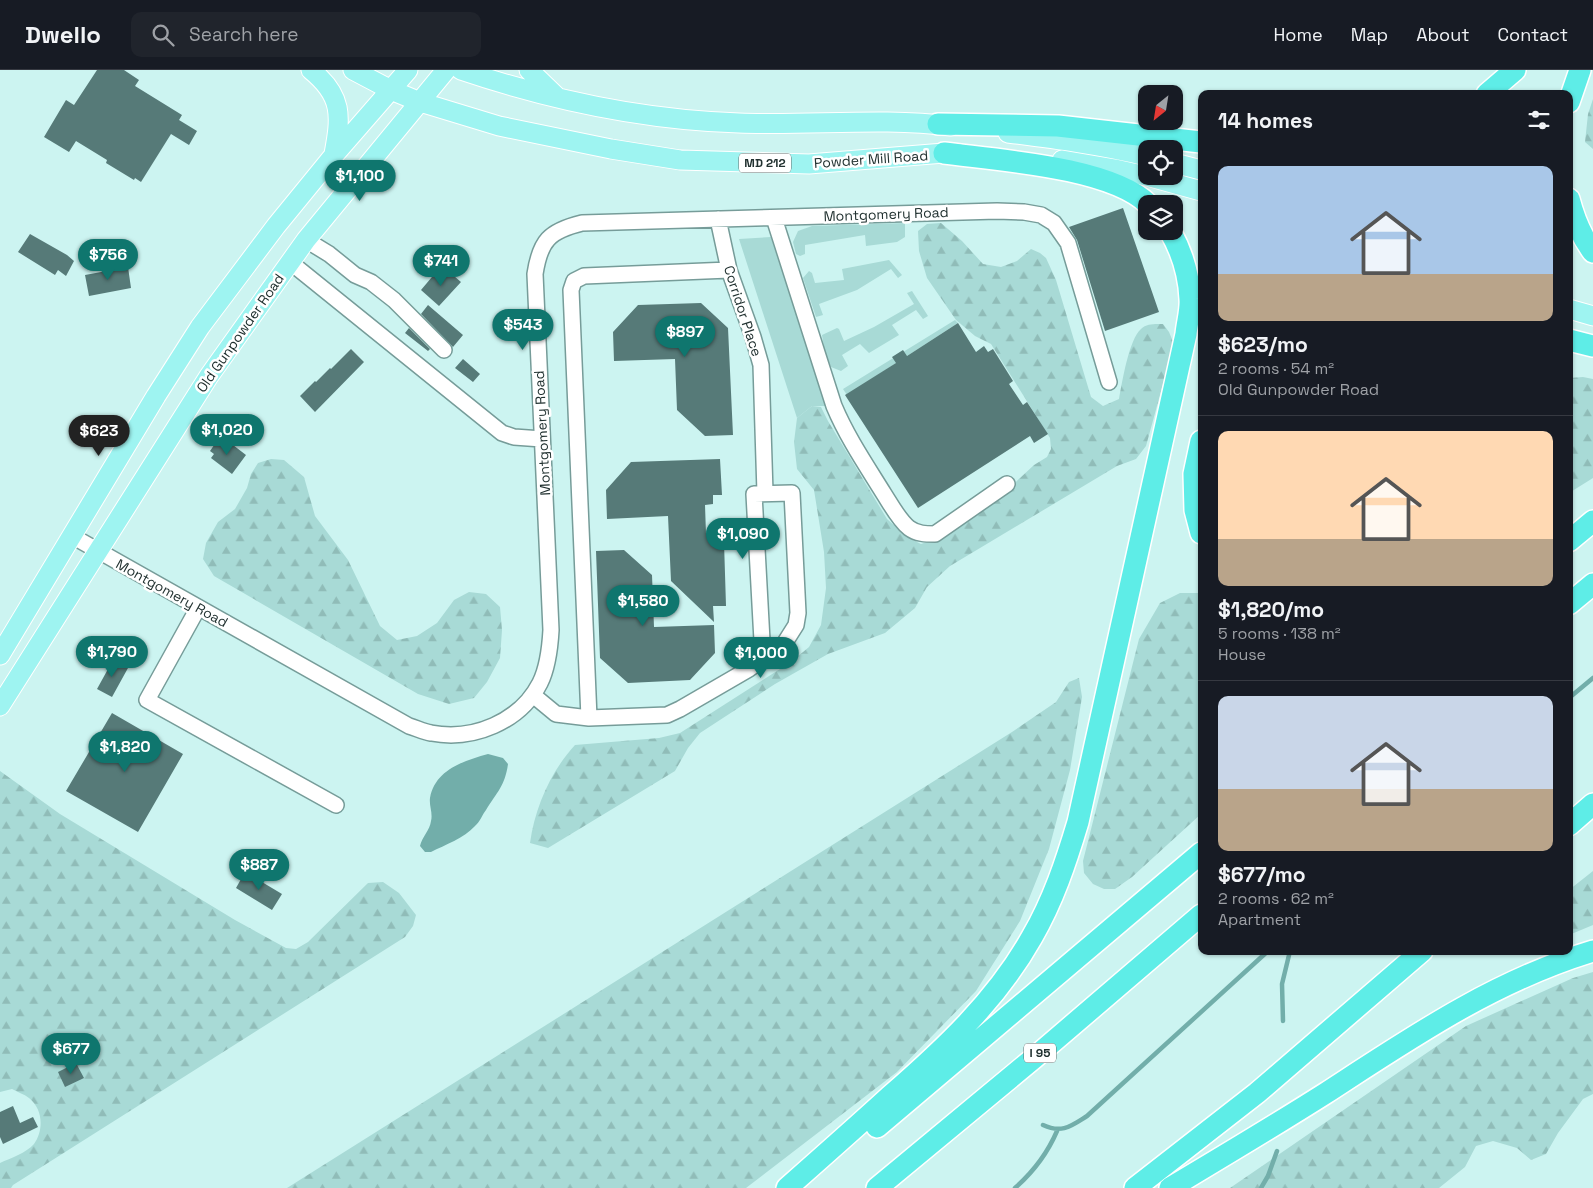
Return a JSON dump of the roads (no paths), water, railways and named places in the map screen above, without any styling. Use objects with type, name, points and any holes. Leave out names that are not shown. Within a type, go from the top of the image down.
[{"type":"highway","points":[[1492,90],[1515,70]]},
{"type":"highway","points":[[1573,90],[1580,70]]},
{"type":"highway","points":[[938,124],[1058,126],[1198,142]]},
{"type":"highway","points":[[944,153],[1028,164],[1092,176],[1120,185],[1138,197]]},
{"type":"highway","points":[[1573,214],[1585,242],[1593,252]]},
{"type":"highway","points":[[788,1188],[939,1053],[978,1013],[1017,961],[1031,939],[1052,898],[1078,822],[1186,334],[1190,300],[1186,272],[1175,240]]},
{"type":"highway","points":[[1573,341],[1593,346]]},
{"type":"highway","points":[[1198,455],[1194,474],[1195,510],[1198,522]]},
{"type":"highway","points":[[1573,533],[1593,519]]},
{"type":"highway","points":[[1573,538],[1593,519]]},
{"type":"highway","points":[[1573,601],[1593,584]]},
{"type":"highway","points":[[1573,822],[1593,804]]},
{"type":"highway","points":[[805,1188],[1198,856]]},
{"type":"highway","name":"I 95","points":[[876,1188],[1034,1058],[1198,918]]},
{"type":"highway","points":[[1170,1188],[1276,1124],[1401,1044],[1486,994],[1534,972],[1593,951]]},
{"type":"highway","points":[[1135,1188],[1257,1093],[1417,955]]},
{"type":"main road","points":[[311,70],[324,80],[337,103],[338,131],[334,155]]},
{"type":"main road","name":"MD 212","points":[[353,70],[391,90]]},
{"type":"main road","points":[[0,655],[156,396],[200,328],[276,226],[334,155],[408,70]]},
{"type":"main road","points":[[420,102],[446,70]]},
{"type":"main road","points":[[461,70],[510,86],[620,111],[740,123],[874,121],[938,124],[1056,139],[1138,154]]},
{"type":"main road","points":[[529,70],[558,98]]},
{"type":"main road","name":"Powder Mill Road","points":[[391,90],[420,102],[499,126],[554,138],[680,160],[809,164],[944,153],[997,154],[1054,159],[1114,168],[1138,174]]},
{"type":"main road","name":"Old Gunpowder Road","points":[[0,706],[209,376],[306,240],[420,102]]},
{"type":"main road","points":[[1183,165],[1198,169]]},
{"type":"main road","name":"Powder Mill Road","points":[[1179,185],[1198,190]]},
{"type":"main road","points":[[1573,309],[1593,316]]},
{"type":"main road","points":[[1573,332],[1593,338]]},
{"type":"street","name":"Montgomery Road","points":[[72,536],[409,726],[430,733],[474,733],[496,725],[515,712],[533,695],[546,666],[550,647],[551,630],[534,274],[541,247],[551,236],[565,227],[582,223],[997,211],[1041,215],[1054,223],[1068,243],[1108,382]]},
{"type":"street","points":[[774,218],[834,406],[841,422],[869,470],[908,528],[921,534],[935,534],[1007,484]]},
{"type":"street","name":"Corridor Place","points":[[718,219],[729,270],[754,336],[761,365],[765,493]]},
{"type":"street","points":[[306,240],[329,254],[355,275],[371,282],[394,300],[444,350]]},
{"type":"street","points":[[290,262],[502,433],[514,437],[542,439]]},
{"type":"street","points":[[589,718],[571,290],[574,281],[584,276],[729,270]]},
{"type":"street","points":[[533,695],[556,714],[589,718],[667,715],[696,700],[763,659],[784,644],[791,636],[796,625],[798,613],[792,493],[754,494],[763,659]]},
{"type":"street","points":[[198,608],[146,700],[336,806]]},
{"type":"waterway","points":[[1573,695],[1593,678]]},
{"type":"waterway","points":[[1043,1125],[1056,1129],[1066,1128],[1087,1116],[1264,955]]},
{"type":"waterway","points":[[1283,1021],[1282,984],[1289,955]]},
{"type":"waterway","points":[[1015,1188],[1039,1162],[1057,1131]]},
{"type":"waterway","points":[[1261,1188],[1268,1176],[1277,1151]]}]
